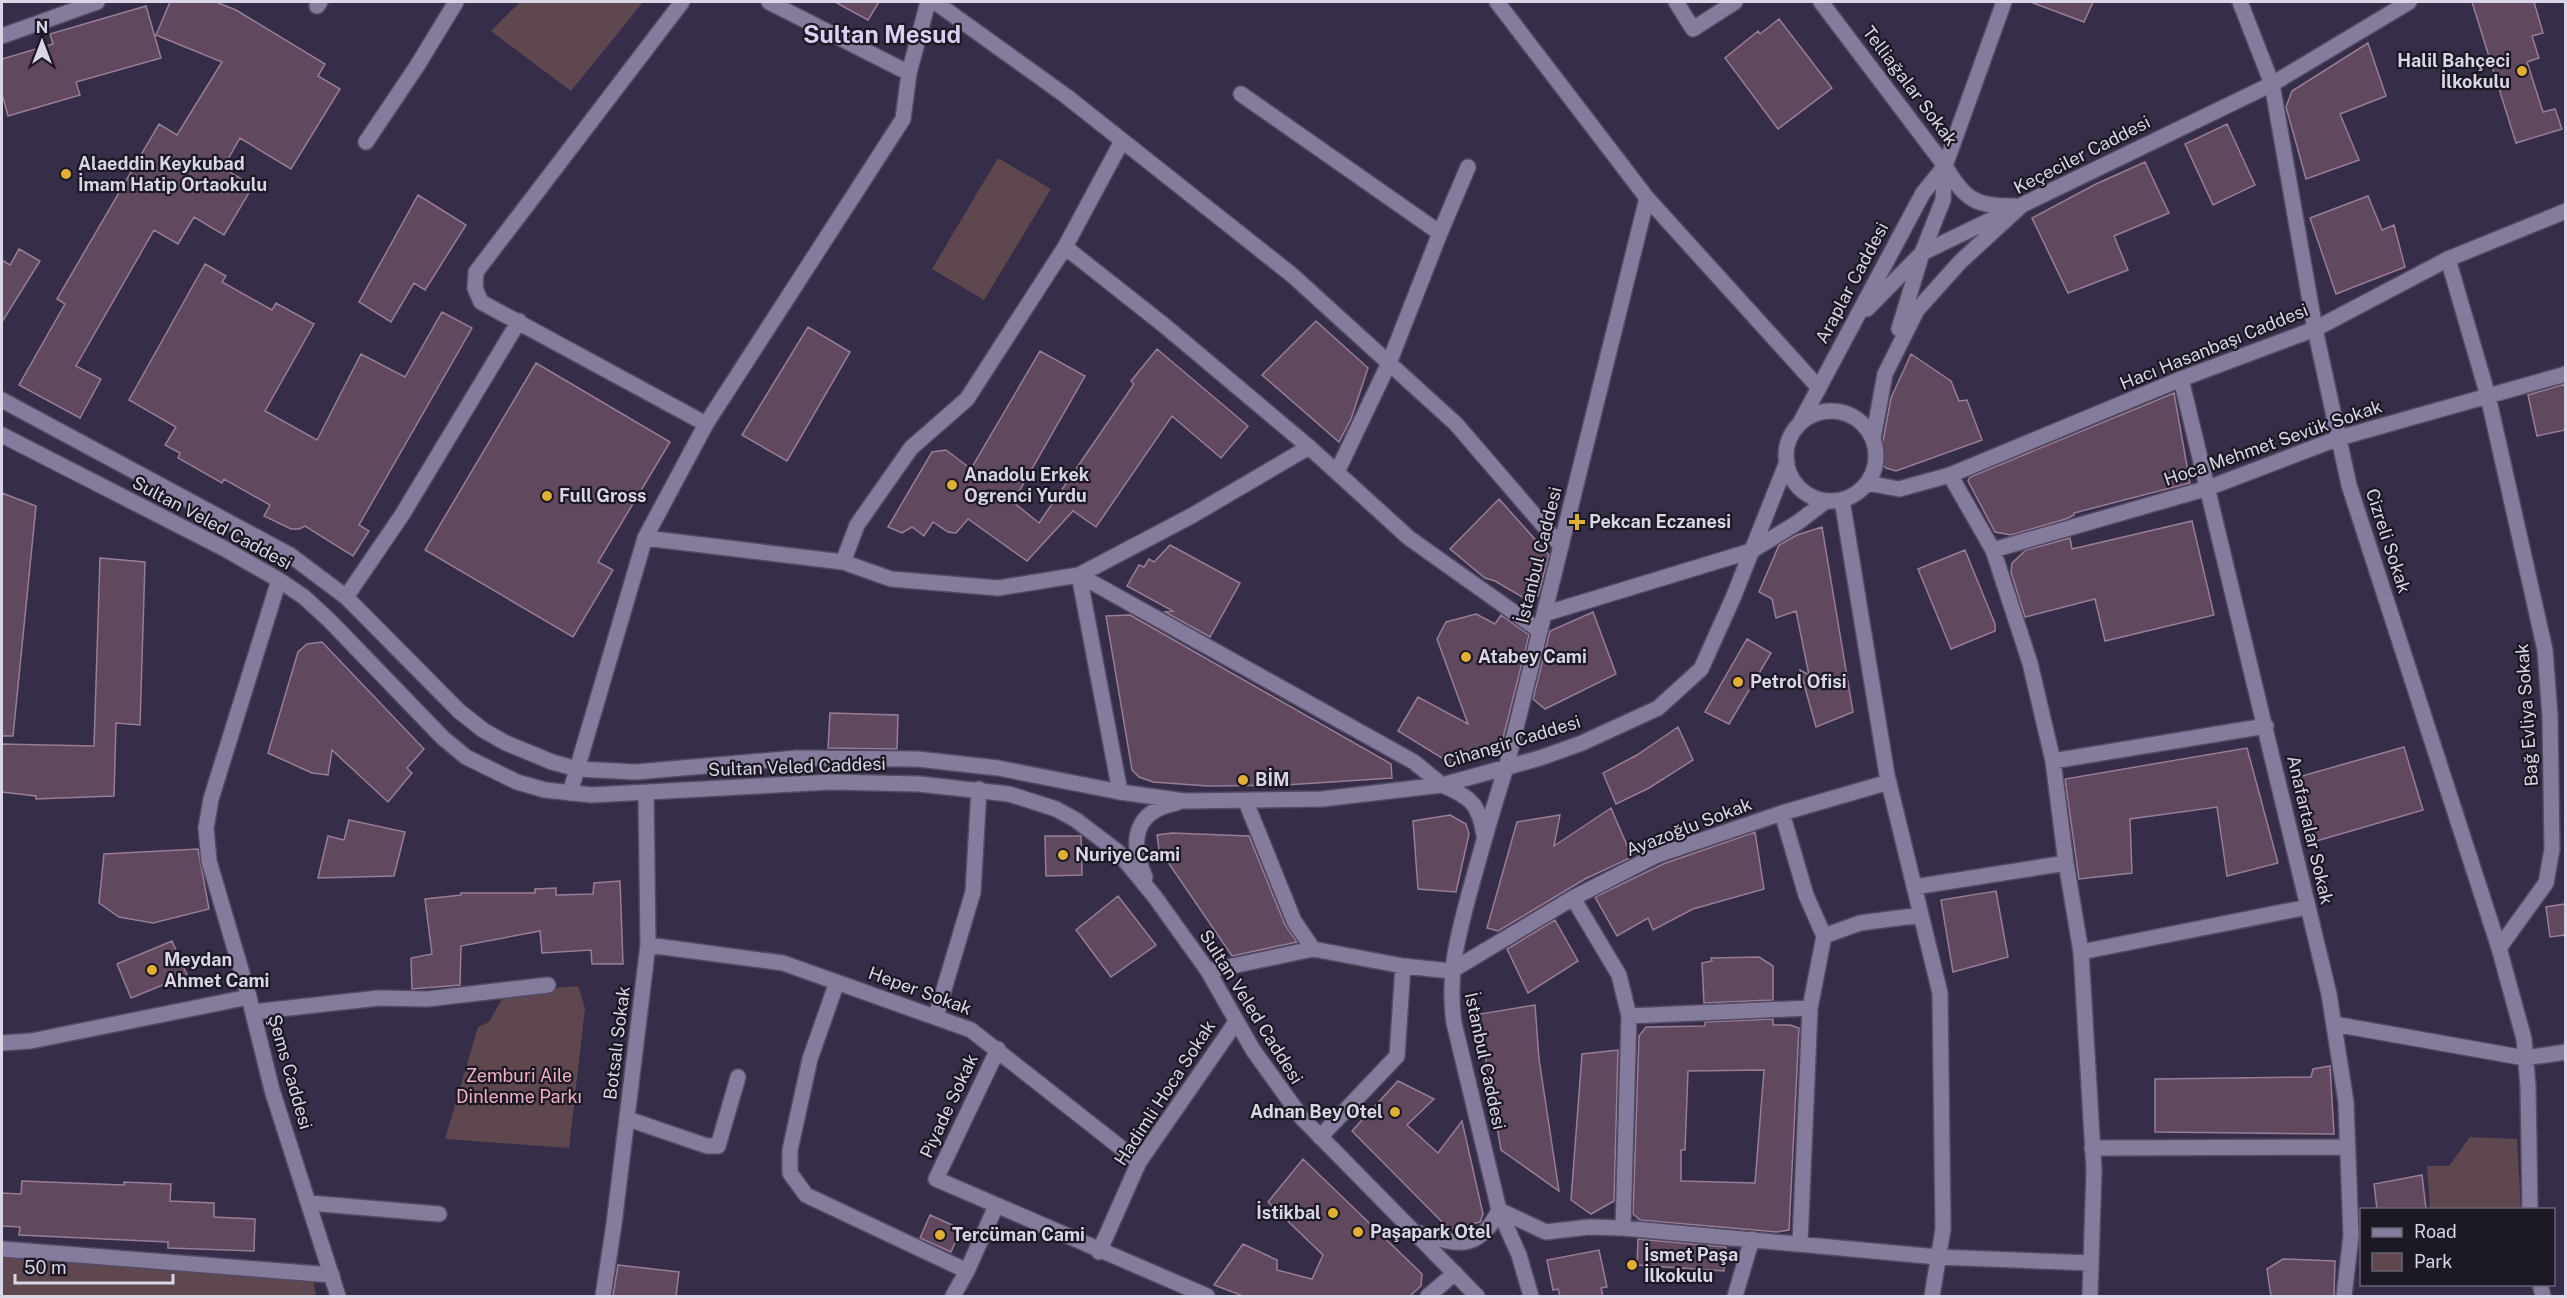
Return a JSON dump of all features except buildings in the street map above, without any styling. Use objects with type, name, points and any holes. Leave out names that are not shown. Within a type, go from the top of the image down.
[{"type":"street","points":[[2,36],[97,2]]},
{"type":"street","points":[[366,142],[417,66],[456,2]]},
{"type":"street","points":[[682,2],[476,272],[475,288],[482,302],[706,424]]},
{"type":"street","points":[[769,2],[909,73]]},
{"type":"street","points":[[570,793],[645,538],[706,424],[903,119],[909,73],[928,2]]},
{"type":"street","points":[[935,2],[1066,96],[1292,276],[1456,424],[1561,546]]},
{"type":"street","points":[[1497,2],[1647,198],[1819,388]]},
{"type":"street","points":[[1676,2],[1694,29],[1735,2]]},
{"type":"street","name":"Telliağalar Sokak","points":[[1821,2],[1945,166],[1957,187],[1971,200],[1993,207],[2022,205]]},
{"type":"street","name":"Araplar Caddesi","points":[[1885,374],[1922,253],[1943,200],[1945,166],[2004,2]]},
{"type":"street","name":"Cizreli Sokak","points":[[2240,2],[2272,84],[2314,329],[2349,485],[2499,948],[2524,1040],[2528,1086],[2530,1208]]},
{"type":"street","name":"Keçeciler Caddesi","points":[[1873,439],[1885,374],[1917,310],[1960,262],[2022,205],[2272,84],[2409,2]]},
{"type":"street","points":[[1241,94],[1440,233]]},
{"type":"street","points":[[843,561],[857,525],[911,448],[967,399],[1065,247],[1122,141]]},
{"type":"street","name":"Araplar Caddesi","points":[[1800,423],[1923,193],[1945,166]]},
{"type":"street","points":[[1337,472],[1389,363],[1468,167]]},
{"type":"street","name":"İstanbul Caddesi","points":[[1531,1296],[1519,1255],[1499,1210],[1454,1023],[1450,994],[1451,971],[1484,838],[1506,768],[1647,198]]},
{"type":"street","points":[[1854,321],[1922,253],[2022,205]]},
{"type":"street","name":"Hacı Hasanbaşı Caddesi","points":[[1867,483],[1899,489],[1950,475],[2181,379],[2314,329],[2448,259],[2565,211]]},
{"type":"street","points":[[1065,247],[1165,326],[1309,447],[1409,538],[1540,631]]},
{"type":"street","name":"Bağ Evliya Sokak","points":[[2448,259],[2488,396],[2545,650],[2550,716],[2552,849],[2547,883],[2499,948]]},
{"type":"street","points":[[346,597],[402,515],[519,321]]},
{"type":"street","name":"Hoca Mehmet Sevük Sokak","points":[[1993,550],[2208,488],[2339,438],[2565,374]]},
{"type":"street","name":"Anafartalar Sokak","points":[[2181,379],[2329,994],[2346,1102],[2351,1236],[2344,1296]]},
{"type":"street","name":"Sultan Veled Caddesi","points":[[2,400],[272,544],[316,572],[346,597],[459,711],[483,730],[543,758],[577,769],[636,772],[797,758],[884,758],[998,768],[1120,792],[1185,801]]},
{"type":"street","points":[[1544,614],[1751,551],[1834,500],[1856,494],[1867,483],[1875,462],[1873,439],[1864,426],[1853,417],[1840,412],[1826,411],[1812,415],[1800,423]]},
{"type":"street","name":"Cihangir Caddesi","points":[[1185,801],[1246,802],[1322,799],[1442,785],[1506,768],[1582,743],[1658,708],[1701,669],[1786,462],[1787,448],[1792,435],[1800,423]]},
{"type":"street","name":"Sultan Veled Caddesi","points":[[2,435],[225,549],[279,580],[304,597],[330,621],[443,738],[466,757],[517,782],[546,790],[570,793],[646,793],[863,782],[979,789],[1036,802],[1077,820],[1118,852],[1155,897],[1208,971],[1236,1022],[1285,1098],[1320,1137],[1477,1296]]},
{"type":"street","points":[[645,538],[843,561],[891,579],[998,588],[1079,575],[1193,515],[1309,447]]},
{"type":"street","points":[[1786,462],[1791,476],[1799,487],[1811,496],[1834,500]]},
{"type":"street","points":[[1950,475],[1993,550],[2030,663],[2053,761],[2066,863],[2081,952],[2094,1170],[2090,1296]]},
{"type":"street","points":[[1834,500],[1889,782],[1940,993],[1943,1229],[1932,1296]]},
{"type":"street","points":[[1079,575],[1414,762],[1442,785],[1468,797],[1477,807],[1484,838]]},
{"type":"street","points":[[1079,575],[1120,792]]},
{"type":"street","name":"Şems Caddesi","points":[[279,580],[211,799],[206,828],[209,861],[251,1004],[272,1090],[338,1296]]},
{"type":"street","points":[[2053,761],[2266,726]]},
{"type":"street","name":"Ayazoğlu Sokak","points":[[1451,971],[1573,897],[1655,856],[1782,813],[1889,782]]},
{"type":"street","points":[[936,1016],[973,892],[979,789]]},
{"type":"street","name":"Botsalı Sokak","points":[[603,1296],[648,945],[646,793]]},
{"type":"street","points":[[1155,897],[1141,868],[1136,851],[1136,835],[1150,812],[1162,806],[1185,801]]},
{"type":"street","points":[[1246,802],[1293,921],[1313,949]]},
{"type":"street","points":[[1782,813],[1806,895],[1824,936],[1810,1008],[1800,1243]]},
{"type":"street","points":[[1914,887],[2066,863]]},
{"type":"street","points":[[1573,897],[1619,975],[1629,1016],[1623,1228]]},
{"type":"street","points":[[2081,952],[2308,907]]},
{"type":"street","points":[[1824,936],[1860,923],[1921,915]]},
{"type":"street","name":"Heper Sokak","points":[[648,945],[783,963],[971,1030],[998,1048],[1139,1162]]},
{"type":"street","points":[[1208,971],[1313,949],[1403,966],[1451,971]]},
{"type":"street","points":[[1320,1137],[1397,1056],[1403,966]]},
{"type":"street","points":[[837,982],[810,1059],[790,1150],[790,1173],[806,1195],[967,1271]]},
{"type":"street","points":[[2,1043],[31,1041],[251,1004],[380,998],[427,999],[548,985]]},
{"type":"street","points":[[1629,1016],[1810,1008]]},
{"type":"street","name":"Hadimli Hoca Sokak","points":[[1100,1252],[1139,1162],[1236,1022]]},
{"type":"street","points":[[2334,1024],[2525,1058],[2565,1052]]},
{"type":"street","name":"Piyade Sokak","points":[[996,1206],[936,1179],[998,1048]]},
{"type":"street","points":[[627,1119],[707,1146],[718,1146],[738,1077]]},
{"type":"street","points":[[2092,1148],[2348,1147]]},
{"type":"street","points":[[309,1203],[439,1214]]},
{"type":"street","points":[[953,1296],[967,1271],[996,1206],[1207,1296]]},
{"type":"street","points":[[1415,1232],[1461,1242],[1478,1239],[1491,1228],[1499,1210],[1546,1233],[1589,1227],[1623,1228],[1938,1257],[2091,1263]]},
{"type":"street","points":[[1735,1296],[1752,1239]]},
{"type":"street","points":[[2,1249],[332,1275]]},
{"type":"street","points":[[1428,1296],[1455,1273]]},
{"type":"green space","points":[[520,2],[643,2],[571,91],[491,31]]},
{"type":"green space","points":[[998,158],[1051,189],[984,300],[932,269]]},
{"type":"green space","name":"Zemburi Aile Dinlenme Parkı","points":[[578,986],[585,1008],[569,1148],[445,1139],[478,1027],[489,1022],[506,992]]},
{"type":"green space","points":[[2470,1137],[2517,1139],[2521,1208],[2430,1208],[2427,1166],[2449,1166]]},
{"type":"green space","points":[[2,1252],[313,1280],[316,1296],[2,1296]]},
{"type":"place","name":"Halil Bahçeci İlkokulu","points":[[2522,71]]},
{"type":"place","name":"Alaeddin Keykubad İmam Hatip Ortaokulu","points":[[66,174]]},
{"type":"place","name":"Anadolu Erkek Ogrenci Yurdu","points":[[952,485]]},
{"type":"place","name":"Full Gross","points":[[547,496]]},
{"type":"place","name":"Pekcan Eczanesi","points":[[1577,522]]},
{"type":"place","name":"Atabey Cami","points":[[1466,657]]},
{"type":"place","name":"Petrol Ofisi","points":[[1738,682]]},
{"type":"place","name":"BİM","points":[[1243,780]]},
{"type":"place","name":"Nuriye Cami","points":[[1063,855]]},
{"type":"place","name":"Meydan Ahmet Cami","points":[[152,970]]},
{"type":"place","name":"Adnan Bey Otel","points":[[1395,1112]]},
{"type":"place","name":"İstikbal","points":[[1333,1213]]},
{"type":"place","name":"Paşapark Otel","points":[[1358,1232]]},
{"type":"place","name":"Tercüman Cami","points":[[940,1235]]},
{"type":"place","name":"İsmet Paşa İlkokulu","points":[[1632,1265]]},
{"type":"district","name":"Sultan Mesud","points":[[882,35]]}]
